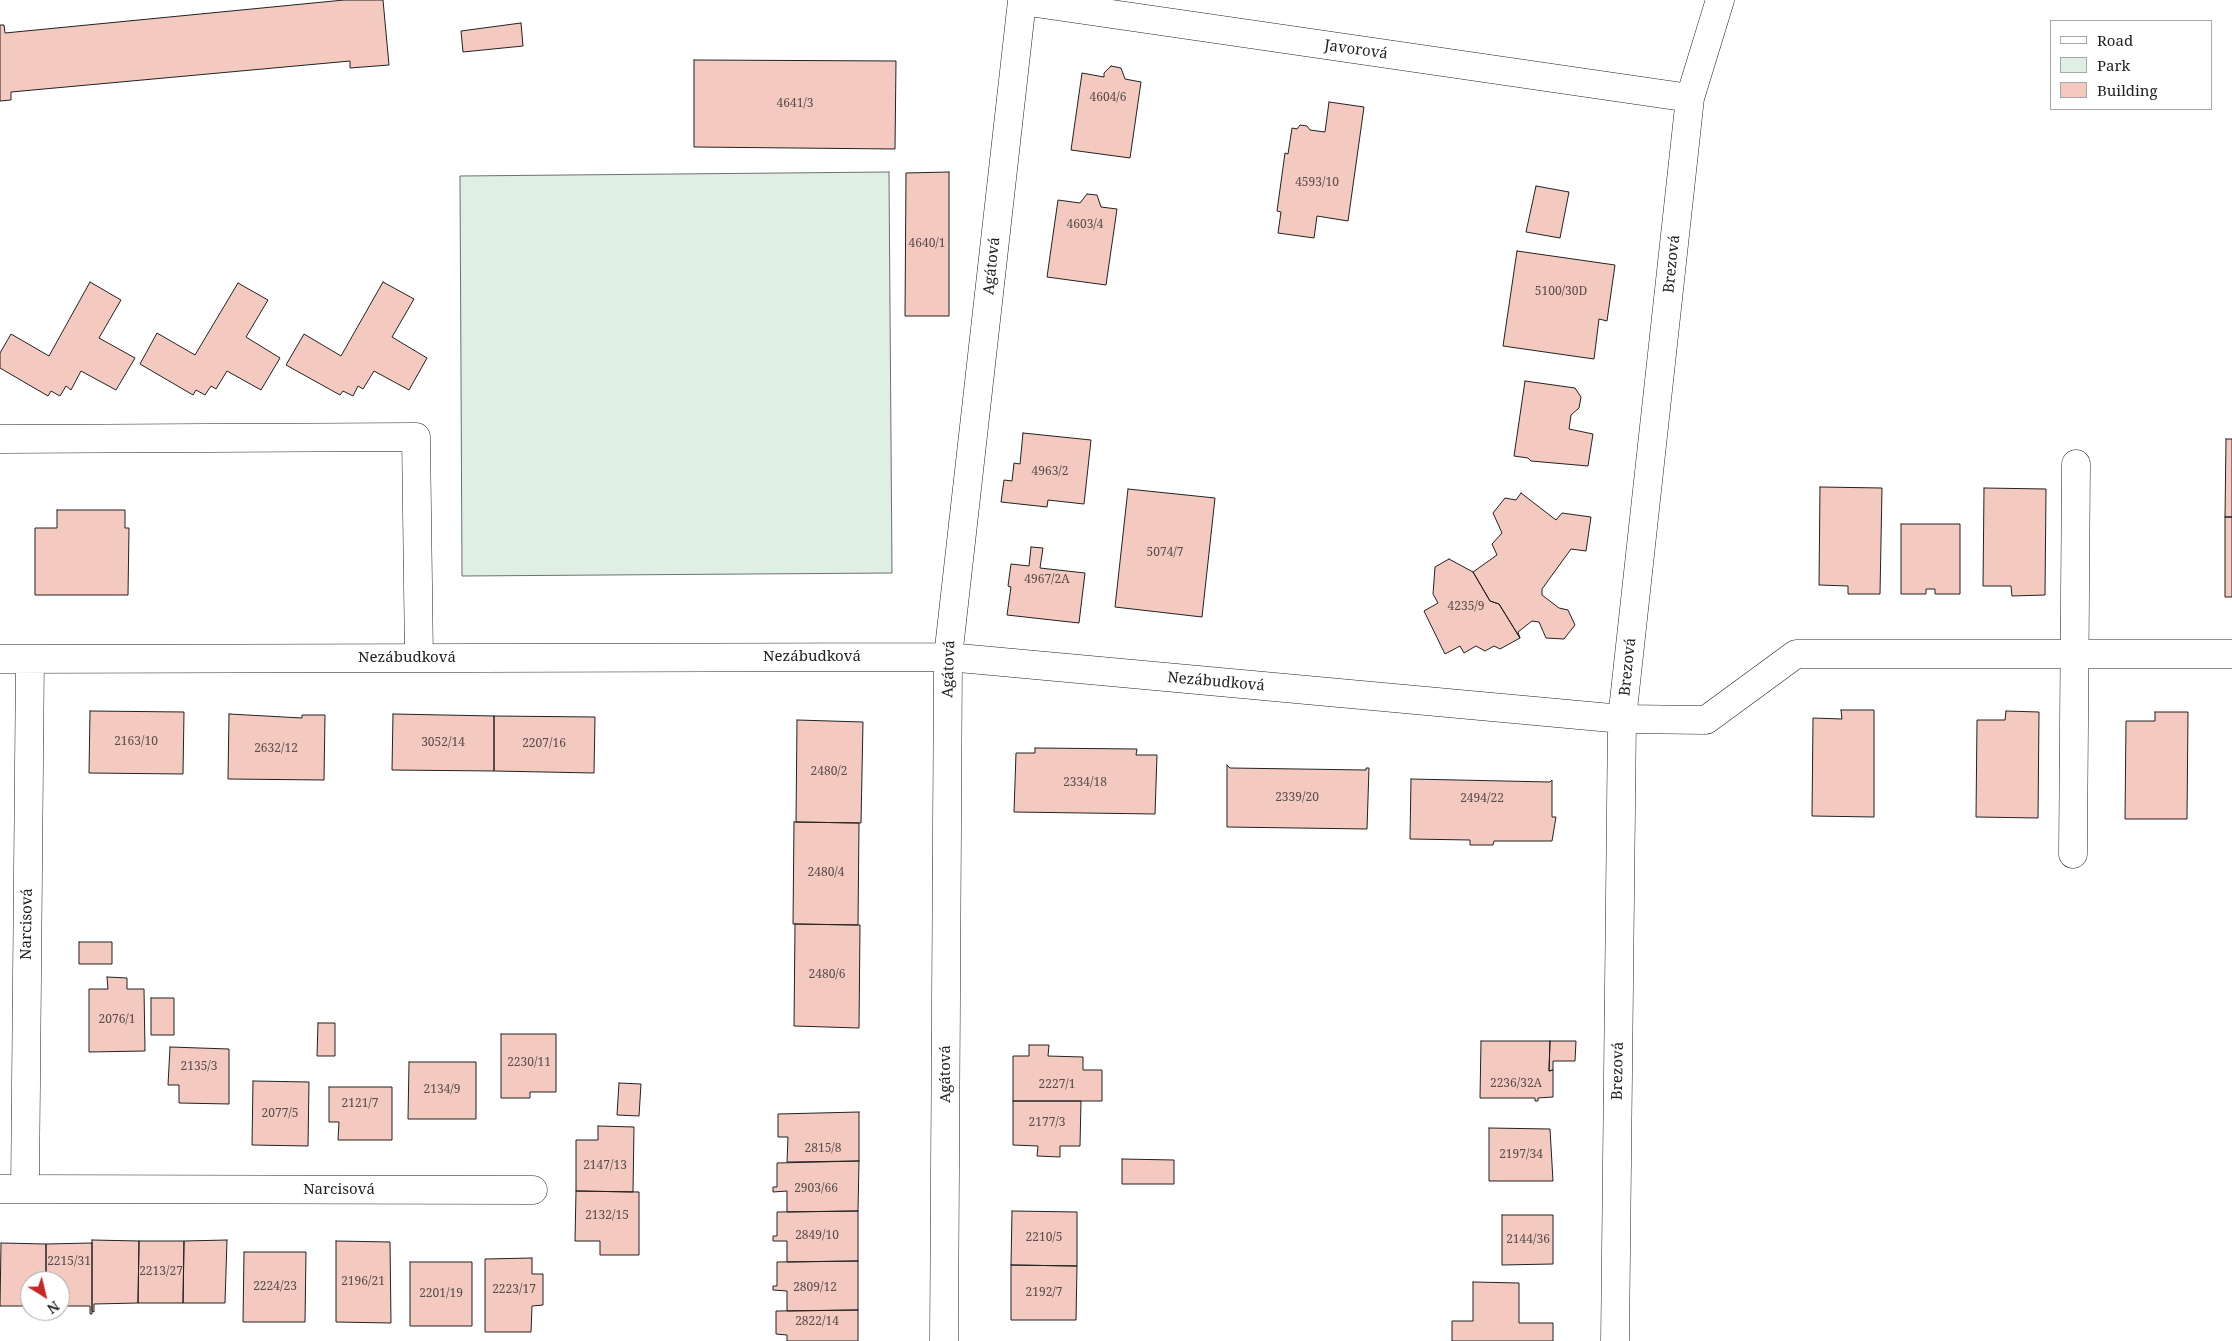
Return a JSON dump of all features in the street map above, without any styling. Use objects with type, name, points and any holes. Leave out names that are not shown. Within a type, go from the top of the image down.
[{"type":"street","name":"Brezová","points":[[1615,1341],[1622,719],[1690,98],[1720,0]]},
{"type":"street","name":"Javorová","points":[[1022,1],[1690,98]]},
{"type":"street","name":"Agátová","points":[[944,1341],[948,657],[1022,1]]},
{"type":"street","points":[[0,439],[416,437],[418,658]]},
{"type":"street","points":[[2073,854],[2076,464]]},
{"type":"street","name":"Nezábudková","points":[[0,659],[948,657],[1622,719],[1706,720],[1796,654],[2232,654]]},
{"type":"street","name":"Narcisová","points":[[30,659],[12,1189],[533,1190]]},
{"type":"green space","points":[[889,172],[892,573],[462,576],[460,176]]},
{"type":"building","points":[[344,0],[383,0],[389,65],[350,68],[350,61],[11,92],[11,100],[0,101],[0,25],[4,25],[5,33]]},
{"type":"building","points":[[521,23],[523,46],[463,52],[461,31]]},
{"type":"building","points":[[694,60],[896,61],[895,149],[694,147]]},
{"type":"building","points":[[1111,66],[1121,68],[1125,79],[1141,82],[1130,158],[1071,150],[1082,73],[1104,77],[1104,73]]},
{"type":"building","points":[[1329,102],[1364,107],[1348,221],[1317,216],[1314,238],[1278,233],[1281,212],[1277,211],[1285,153],[1288,154],[1292,128],[1297,129],[1300,125],[1307,126],[1310,130],[1325,132]]},
{"type":"building","points":[[949,172],[949,316],[905,316],[906,173]]},
{"type":"building","points":[[1536,186],[1569,192],[1560,238],[1526,232]]},
{"type":"building","points":[[1087,194],[1097,195],[1101,207],[1117,209],[1106,285],[1047,277],[1058,200],[1080,203]]},
{"type":"building","points":[[1517,251],[1615,265],[1607,321],[1599,319],[1594,359],[1503,346]]},
{"type":"building","points":[[90,282],[121,300],[99,338],[135,358],[116,390],[81,371],[71,390],[66,386],[60,396],[51,391],[48,396],[0,368],[0,353],[11,334],[49,356]]},
{"type":"building","points":[[383,282],[414,299],[392,337],[427,358],[409,390],[374,371],[363,389],[358,386],[353,396],[343,391],[340,395],[286,365],[304,334],[341,356]]},
{"type":"building","points":[[238,283],[268,300],[246,337],[280,358],[261,390],[227,371],[216,389],[211,386],[205,395],[196,390],[193,395],[140,364],[157,333],[195,355]]},
{"type":"building","points":[[1525,381],[1575,388],[1581,397],[1579,408],[1571,415],[1569,429],[1593,434],[1588,466],[1531,461],[1528,458],[1514,456]]},
{"type":"building","points":[[1023,433],[1091,440],[1084,504],[1048,500],[1047,507],[1001,502],[1004,480],[1012,481],[1014,463],[1020,464]]},
{"type":"building","points":[[2226,439],[2232,439],[2232,517],[2225,517]]},
{"type":"building","points":[[1820,487],[1882,488],[1880,594],[1848,594],[1848,586],[1819,585]]},
{"type":"building","points":[[1984,488],[2046,489],[2045,595],[2012,596],[2011,586],[1983,586]]},
{"type":"building","points":[[1128,489],[1215,498],[1202,617],[1115,607]]},
{"type":"building","points":[[1521,493],[1556,520],[1562,513],[1591,517],[1586,551],[1571,549],[1542,589],[1542,595],[1559,608],[1568,610],[1575,625],[1564,639],[1546,638],[1539,622],[1532,621],[1518,632],[1520,638],[1499,604],[1490,601],[1473,572],[1497,555],[1492,544],[1502,533],[1493,513],[1505,498],[1516,500]]},
{"type":"building","points":[[57,510],[125,510],[125,528],[129,528],[128,595],[35,595],[35,528],[57,528]]},
{"type":"building","points":[[2225,517],[2232,517],[2232,597],[2225,597]]},
{"type":"building","points":[[1901,524],[1960,524],[1960,594],[1935,594],[1935,589],[1926,589],[1926,594],[1901,594]]},
{"type":"building","points":[[1031,547],[1043,548],[1040,568],[1085,573],[1079,623],[1007,615],[1011,587],[1008,586],[1011,564],[1029,566]]},
{"type":"building","points":[[1449,559],[1473,572],[1490,601],[1499,604],[1520,638],[1500,649],[1494,646],[1485,651],[1476,646],[1464,653],[1460,646],[1445,654],[1424,611],[1438,603],[1433,594],[1435,567]]},
{"type":"building","points":[[1841,710],[1874,710],[1874,817],[1812,816],[1813,718],[1842,719]]},
{"type":"building","points":[[90,711],[184,712],[183,774],[89,773]]},
{"type":"building","points":[[2006,711],[2039,712],[2038,818],[1976,817],[1977,720],[2005,720]]},
{"type":"building","points":[[2155,712],[2188,712],[2187,819],[2125,819],[2126,721],[2155,721]]},
{"type":"building","points":[[229,714],[302,718],[302,715],[325,715],[324,780],[228,779]]},
{"type":"building","points":[[393,714],[494,716],[494,771],[392,770]]},
{"type":"building","points":[[494,716],[595,717],[594,773],[494,771]]},
{"type":"building","points":[[797,720],[863,722],[861,823],[796,822]]},
{"type":"building","points":[[1035,748],[1137,749],[1136,755],[1157,755],[1155,814],[1014,812],[1016,753],[1035,753]]},
{"type":"building","points":[[1227,765],[1230,768],[1366,770],[1366,768],[1369,768],[1367,829],[1227,827]]},
{"type":"building","points":[[1411,779],[1550,782],[1552,780],[1552,817],[1556,817],[1552,841],[1494,841],[1493,845],[1470,845],[1470,840],[1410,839]]},
{"type":"building","points":[[794,822],[859,823],[858,925],[793,924]]},
{"type":"building","points":[[795,924],[860,925],[859,1028],[794,1026]]},
{"type":"building","points":[[79,942],[112,942],[112,964],[79,964]]},
{"type":"building","points":[[107,977],[127,978],[127,989],[144,989],[145,1051],[89,1052],[89,989],[108,989]]},
{"type":"building","points":[[151,998],[174,998],[174,1035],[151,1035]]},
{"type":"building","points":[[318,1023],[335,1023],[335,1056],[317,1056]]},
{"type":"building","points":[[501,1034],[556,1034],[556,1092],[530,1092],[530,1098],[501,1098]]},
{"type":"building","points":[[1481,1041],[1550,1041],[1549,1071],[1553,1070],[1553,1097],[1538,1098],[1538,1101],[1535,1101],[1535,1098],[1480,1098]]},
{"type":"building","points":[[1550,1041],[1576,1041],[1575,1061],[1553,1061],[1553,1070],[1549,1071]]},
{"type":"building","points":[[1029,1045],[1049,1045],[1048,1056],[1083,1057],[1083,1070],[1102,1070],[1102,1101],[1013,1101],[1013,1056],[1029,1056]]},
{"type":"building","points":[[170,1047],[229,1049],[229,1104],[179,1103],[179,1085],[168,1085]]},
{"type":"building","points":[[409,1062],[476,1062],[476,1119],[408,1119]]},
{"type":"building","points":[[253,1081],[309,1082],[308,1146],[252,1145]]},
{"type":"building","points":[[619,1083],[641,1084],[639,1116],[617,1115]]},
{"type":"building","points":[[329,1087],[392,1087],[392,1140],[338,1140],[339,1122],[329,1122]]},
{"type":"building","points":[[1013,1101],[1081,1101],[1080,1146],[1060,1146],[1060,1157],[1037,1156],[1038,1146],[1013,1145]]},
{"type":"building","points":[[859,1112],[859,1161],[787,1162],[788,1137],[778,1137],[778,1114]]},
{"type":"building","points":[[598,1126],[634,1127],[633,1192],[576,1191],[576,1140],[598,1140]]},
{"type":"building","points":[[1489,1128],[1550,1129],[1553,1181],[1489,1181]]},
{"type":"building","points":[[1122,1159],[1174,1160],[1174,1184],[1122,1184]]},
{"type":"building","points":[[859,1161],[858,1211],[787,1212],[787,1191],[773,1192],[773,1187],[777,1187],[777,1163]]},
{"type":"building","points":[[576,1191],[639,1192],[639,1255],[600,1255],[600,1241],[575,1241]]},
{"type":"building","points":[[858,1211],[858,1261],[787,1262],[787,1241],[773,1241],[773,1236],[777,1236],[777,1212]]},
{"type":"building","points":[[1012,1211],[1077,1212],[1077,1266],[1011,1265]]},
{"type":"building","points":[[1502,1215],[1553,1215],[1553,1264],[1502,1265]]},
{"type":"building","points":[[92,1240],[139,1241],[138,1303],[94,1304],[94,1312],[92,1311]]},
{"type":"building","points":[[227,1240],[225,1303],[183,1303],[184,1241]]},
{"type":"building","points":[[139,1241],[184,1241],[183,1303],[138,1303]]},
{"type":"building","points":[[336,1241],[390,1242],[391,1323],[336,1322]]},
{"type":"building","points":[[1,1243],[46,1244],[46,1271],[20,1271],[20,1306],[0,1306]]},
{"type":"building","points":[[92,1243],[92,1314],[90,1314],[90,1306],[70,1306],[70,1271],[46,1271],[46,1244]]},
{"type":"building","points":[[244,1252],[306,1252],[305,1322],[243,1322]]},
{"type":"building","points":[[532,1258],[532,1274],[543,1274],[543,1305],[532,1306],[531,1332],[485,1332],[485,1259]]},
{"type":"building","points":[[858,1261],[858,1310],[787,1311],[787,1291],[773,1290],[773,1286],[777,1286],[777,1262]]},
{"type":"building","points":[[410,1262],[472,1262],[472,1326],[410,1326]]},
{"type":"building","points":[[1011,1265],[1077,1266],[1076,1320],[1011,1320]]},
{"type":"building","points":[[1473,1282],[1519,1283],[1519,1323],[1553,1323],[1553,1341],[1452,1341],[1452,1321],[1473,1321]]},
{"type":"building","points":[[858,1310],[858,1341],[787,1341],[787,1335],[776,1334],[776,1311]]}]
